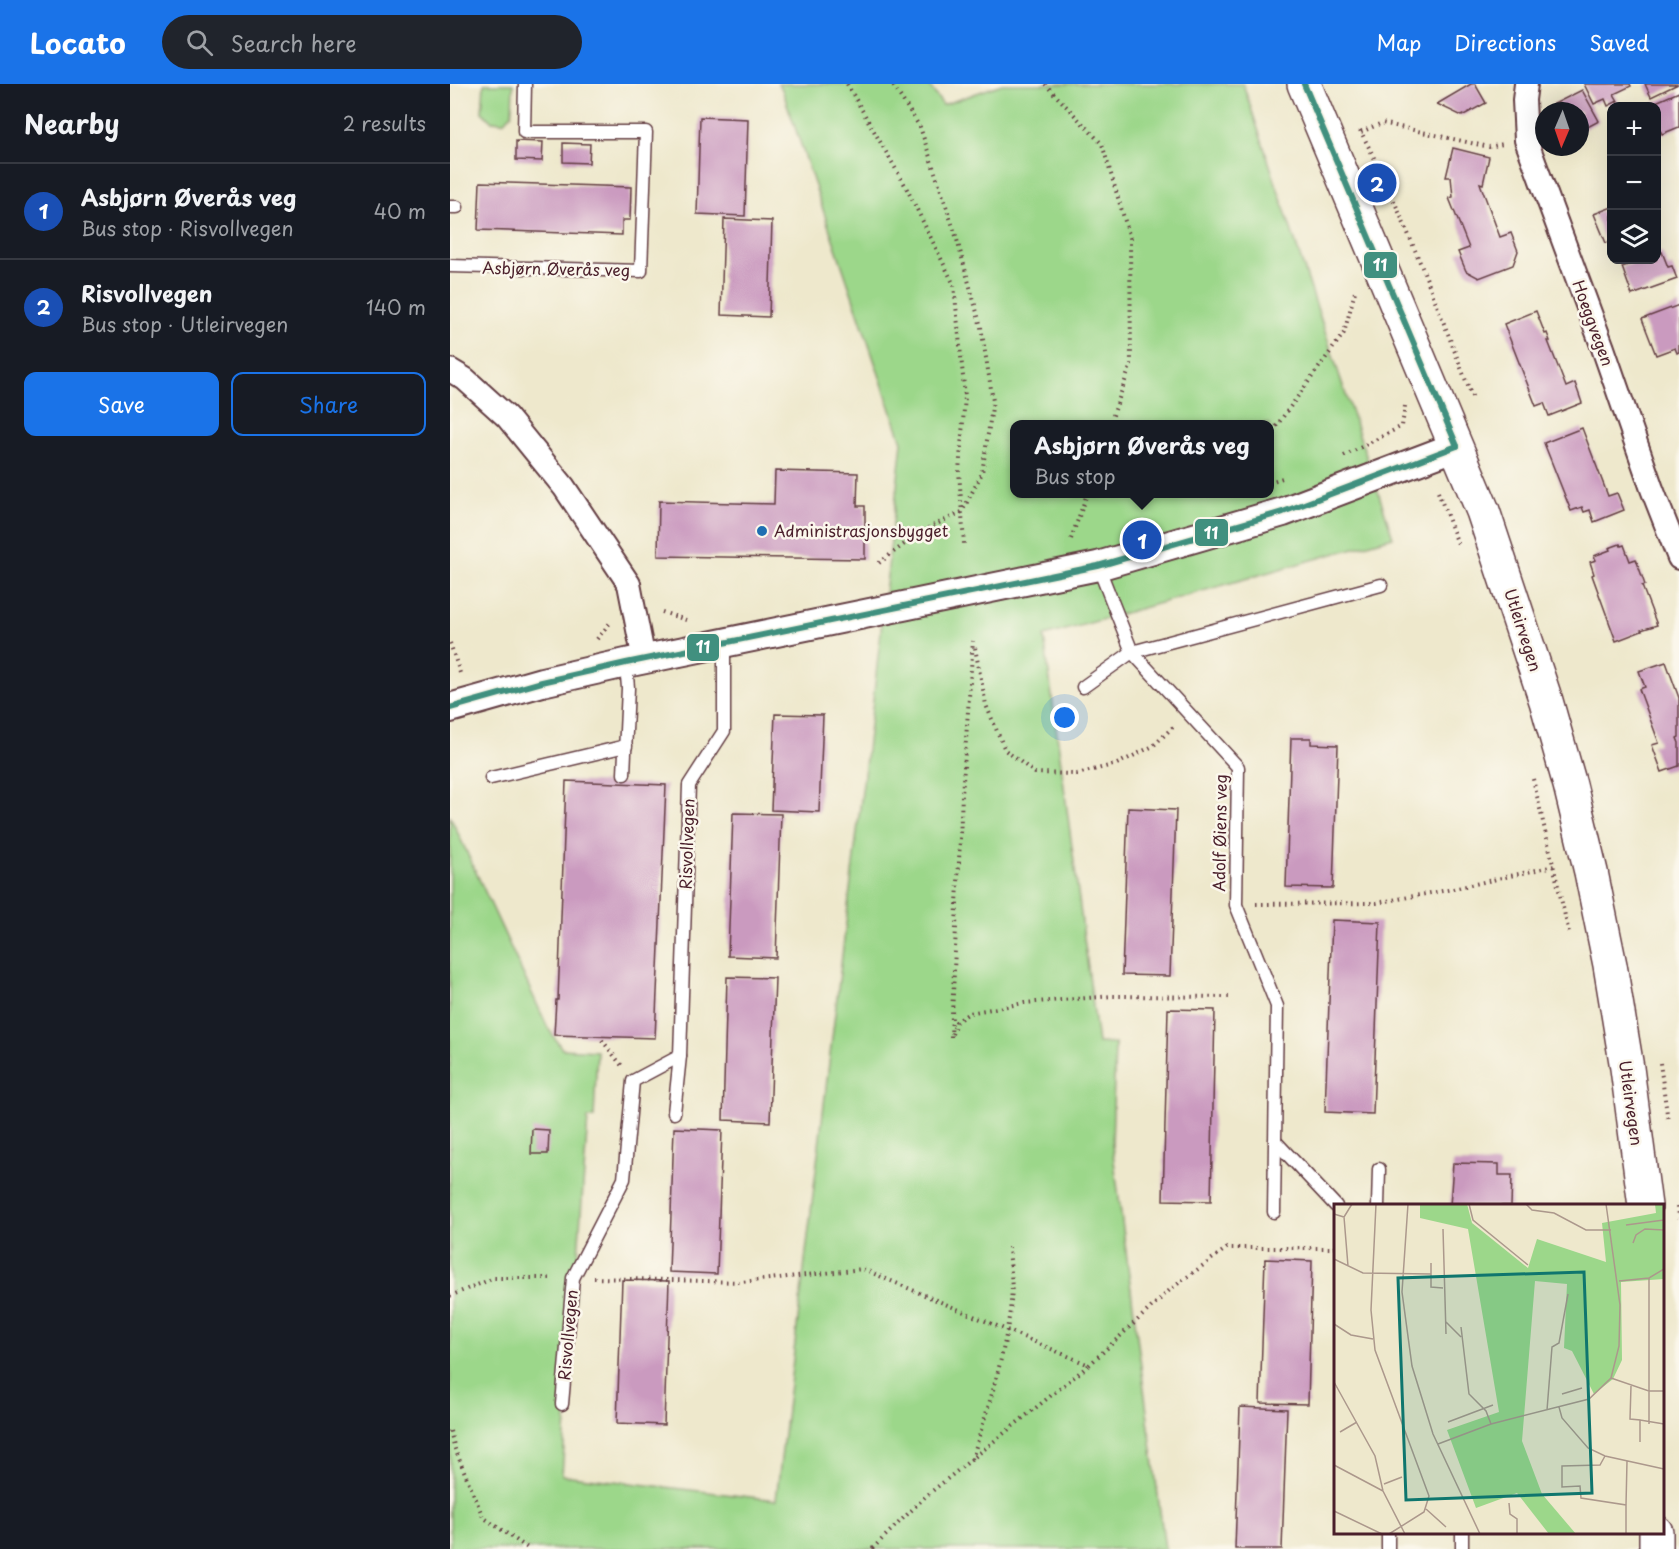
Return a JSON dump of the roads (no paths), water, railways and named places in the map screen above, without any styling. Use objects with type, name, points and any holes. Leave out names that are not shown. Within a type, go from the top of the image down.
[{"type":"main road","name":"Utleirvegen","points":[[1304,84],[1484,511],[1546,701],[1573,796],[1610,965],[1627,1068],[1645,1204]]},
{"type":"street","name":"Hoeggvegen","points":[[1526,84],[1524,100],[1526,140],[1679,558]]},
{"type":"street","points":[[450,370],[465,380],[507,417],[564,487],[629,584],[635,662]]},
{"type":"street","points":[[450,708],[542,682],[724,642],[1098,567],[1283,512],[1456,446]]},
{"type":"lane","name":"Asbjørn Øverås veg","points":[[450,266],[641,271],[646,132],[524,132],[525,84]]},
{"type":"lane","name":"Adolf Øiens veg","points":[[1098,567],[1132,652],[1238,767],[1236,904],[1277,1006],[1274,1212]]},
{"type":"lane","points":[[1083,687],[1132,652],[1382,585]]},
{"type":"lane","name":"Risvollvegen","points":[[674,1113],[680,1056],[689,785],[724,730],[724,642]]},
{"type":"lane","points":[[624,774],[628,688],[635,662]]},
{"type":"lane","points":[[491,778],[626,746]]},
{"type":"lane","name":"Risvollvegen","points":[[562,1404],[573,1278],[624,1179],[633,1081],[680,1056]]},
{"type":"lane","points":[[1275,1141],[1334,1204]]},
{"type":"lane","points":[[1377,1204],[1379,1169]]},
{"type":"place","name":"Risvollvegen","points":[[1377,183]]},
{"type":"place","name":"Administrasjonsbygget","points":[[762,531]]},
{"type":"place","name":"Asbjørn Øverås veg","points":[[1142,540]]}]
